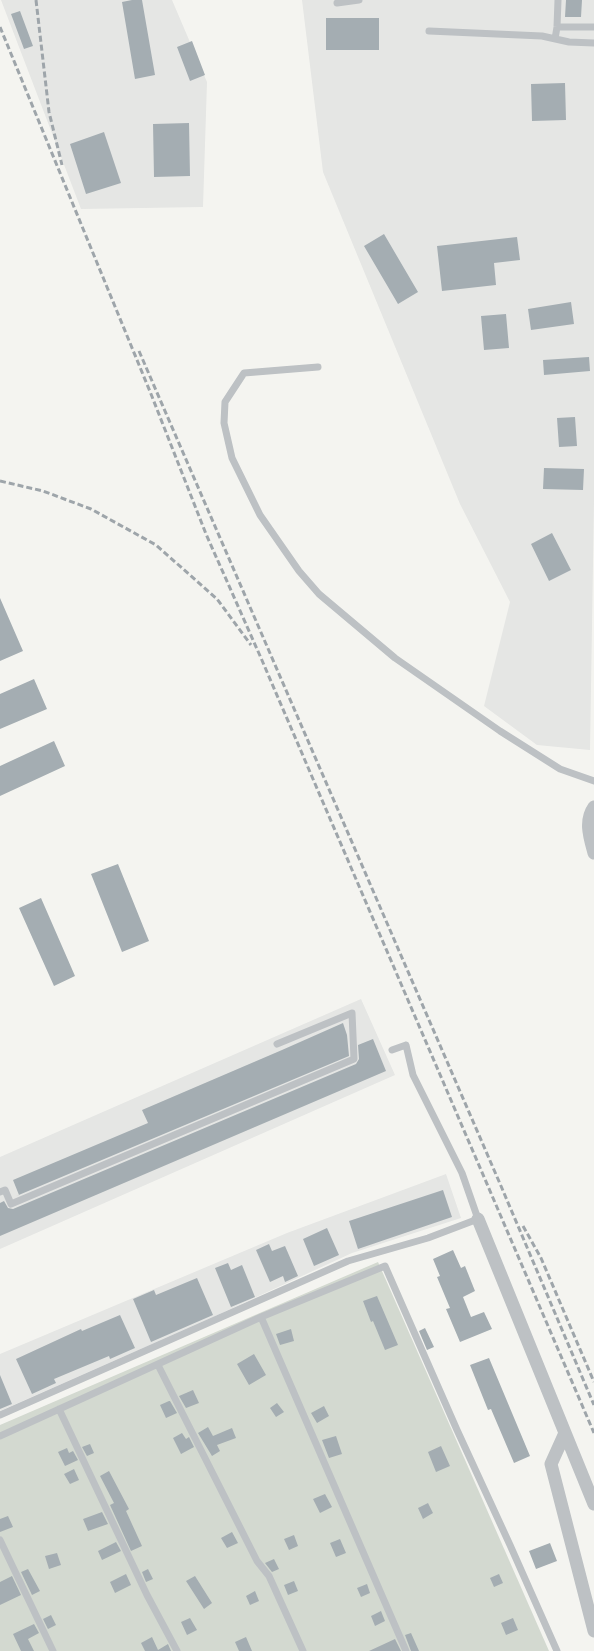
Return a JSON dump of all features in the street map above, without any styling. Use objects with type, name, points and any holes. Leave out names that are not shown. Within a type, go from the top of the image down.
[{"type":"street","points":[[594,807],[590,814],[588,833],[594,853]]},
{"type":"street","points":[[478,1219],[594,1504]]},
{"type":"street","points":[[565,1433],[551,1464],[594,1631]]},
{"type":"lane","points":[[337,3],[359,0]]},
{"type":"lane","points":[[555,39],[558,0]]},
{"type":"lane","points":[[557,27],[594,27]]},
{"type":"lane","points":[[429,31],[542,36],[569,42],[594,42]]},
{"type":"lane","points":[[318,367],[244,373],[225,402],[224,423],[232,458],[260,515],[299,571],[319,594],[395,658],[560,769],[594,781]]},
{"type":"lane","points":[[0,1192],[5,1190],[11,1204],[354,1059],[352,1013],[277,1044]]},
{"type":"lane","points":[[0,1415],[348,1261],[428,1238],[478,1219],[462,1173],[413,1075],[406,1045],[392,1050]]},
{"type":"lane","points":[[0,1436],[261,1317],[385,1266],[557,1651]]},
{"type":"lane","points":[[261,1317],[406,1651]]},
{"type":"lane","points":[[158,1365],[257,1561],[269,1576],[303,1651]]},
{"type":"lane","points":[[59,1409],[147,1595],[177,1651]]},
{"type":"lane","points":[[0,1540],[53,1651]]},
{"type":"shaded area","points":[[1,0],[172,0],[207,82],[203,207],[81,209]]},
{"type":"shaded area","points":[[302,0],[594,0],[594,500],[590,750],[537,745],[484,706],[510,602],[460,504],[323,172]]},
{"type":"shaded area","points":[[361,999],[395,1075],[0,1249],[0,1157]]},
{"type":"shaded area","points":[[446,1174],[461,1218],[352,1253],[213,1317],[0,1411],[0,1354],[287,1233]]},
{"type":"shaded area","points":[[378,1262],[549,1651],[0,1651],[0,1425]]},
{"type":"building","points":[[142,0],[155,75],[135,79],[122,2]]},
{"type":"building","points":[[566,0],[582,0],[581,17],[565,17]]},
{"type":"building","points":[[20,11],[33,46],[24,49],[11,14]]},
{"type":"building","points":[[326,18],[379,18],[379,50],[326,50]]},
{"type":"building","points":[[192,41],[205,75],[190,81],[177,47]]},
{"type":"building","points":[[565,83],[566,120],[532,121],[531,84]]},
{"type":"building","points":[[189,123],[190,176],[154,177],[153,124]]},
{"type":"building","points":[[104,132],[121,183],[86,194],[70,144]]},
{"type":"building","points":[[384,234],[418,292],[398,304],[364,246]]},
{"type":"building","points":[[517,237],[520,260],[494,263],[496,285],[442,291],[437,246]]},
{"type":"building","points":[[571,302],[574,324],[531,330],[528,309]]},
{"type":"building","points":[[506,314],[509,348],[484,350],[481,316]]},
{"type":"building","points":[[589,357],[590,371],[544,375],[543,360]]},
{"type":"building","points":[[575,417],[577,446],[559,447],[557,418]]},
{"type":"building","points":[[544,468],[584,469],[583,490],[543,489]]},
{"type":"building","points":[[552,533],[571,570],[549,581],[531,544]]},
{"type":"building","points":[[0,598],[23,651],[0,661]]},
{"type":"building","points":[[34,679],[47,709],[0,729],[0,694]]},
{"type":"building","points":[[54,741],[65,766],[0,796],[0,766]]},
{"type":"building","points":[[118,864],[149,941],[122,952],[91,874]]},
{"type":"building","points":[[41,898],[75,976],[54,986],[19,908]]},
{"type":"building","points":[[343,1023],[347,1035],[349,1056],[19,1195],[13,1180],[148,1123],[142,1110]]},
{"type":"building","points":[[373,1039],[386,1071],[0,1236],[0,1203],[4,1201],[8,1208],[13,1209],[356,1064],[359,1059],[358,1045]]},
{"type":"building","points":[[443,1190],[452,1217],[358,1249],[349,1221]]},
{"type":"building","points":[[327,1228],[339,1255],[314,1266],[303,1239]]},
{"type":"building","points":[[269,1244],[272,1251],[285,1246],[298,1276],[285,1282],[283,1276],[270,1282],[256,1250]]},
{"type":"building","points":[[453,1250],[461,1268],[465,1266],[475,1291],[463,1297],[471,1317],[484,1312],[492,1329],[460,1342],[446,1309],[450,1308],[437,1277],[440,1276],[433,1259]]},
{"type":"building","points":[[228,1263],[231,1270],[242,1265],[255,1297],[231,1307],[215,1268]]},
{"type":"building","points":[[197,1278],[213,1315],[151,1342],[133,1299],[154,1290],[156,1295]]},
{"type":"building","points":[[377,1296],[398,1345],[385,1350],[373,1321],[371,1322],[363,1301]]},
{"type":"building","points":[[120,1315],[135,1348],[110,1359],[109,1356],[54,1379],[56,1383],[32,1394],[16,1359],[81,1329],[82,1331]]},
{"type":"building","points":[[425,1328],[434,1347],[427,1350],[419,1331]]},
{"type":"building","points":[[291,1329],[294,1341],[280,1345],[276,1334]]},
{"type":"building","points":[[254,1354],[266,1375],[249,1385],[237,1364]]},
{"type":"building","points":[[489,1358],[530,1456],[514,1463],[491,1409],[488,1410],[470,1365]]},
{"type":"building","points":[[0,1375],[12,1404],[0,1409]]},
{"type":"building","points":[[193,1390],[199,1403],[186,1408],[179,1396]]},
{"type":"building","points":[[169,1401],[177,1413],[166,1418],[160,1405]]},
{"type":"building","points":[[277,1403],[284,1412],[276,1417],[270,1408]]},
{"type":"building","points":[[324,1406],[329,1416],[317,1423],[311,1413]]},
{"type":"building","points":[[208,1427],[213,1436],[232,1428],[236,1438],[217,1445],[220,1451],[212,1456],[198,1433]]},
{"type":"building","points":[[182,1433],[186,1439],[189,1437],[194,1447],[181,1454],[173,1438]]},
{"type":"building","points":[[336,1436],[342,1454],[329,1458],[322,1440]]},
{"type":"building","points":[[90,1444],[94,1453],[87,1456],[82,1447]]},
{"type":"building","points":[[441,1446],[450,1466],[436,1472],[428,1452]]},
{"type":"building","points":[[67,1448],[69,1453],[73,1451],[78,1460],[65,1466],[58,1452]]},
{"type":"building","points":[[74,1469],[79,1480],[70,1484],[64,1474]]},
{"type":"building","points":[[109,1471],[129,1509],[126,1511],[142,1546],[131,1551],[110,1505],[114,1503],[100,1476]]},
{"type":"building","points":[[325,1494],[332,1507],[320,1513],[313,1499]]},
{"type":"building","points":[[428,1503],[433,1513],[423,1519],[418,1508]]},
{"type":"building","points":[[102,1512],[108,1524],[88,1531],[83,1519]]},
{"type":"building","points":[[8,1516],[13,1527],[0,1532],[0,1519]]},
{"type":"building","points":[[232,1532],[238,1543],[227,1548],[221,1538]]},
{"type":"building","points":[[294,1535],[298,1546],[289,1550],[284,1539]]},
{"type":"building","points":[[340,1539],[346,1553],[336,1557],[330,1543]]},
{"type":"building","points":[[116,1542],[121,1551],[102,1560],[98,1551]]},
{"type":"building","points":[[550,1543],[557,1561],[536,1569],[529,1551]]},
{"type":"building","points":[[57,1553],[61,1565],[49,1569],[45,1556]]},
{"type":"building","points":[[274,1559],[279,1569],[272,1572],[265,1563]]},
{"type":"building","points":[[28,1569],[40,1591],[32,1595],[21,1572]]},
{"type":"building","points":[[148,1569],[153,1579],[146,1582],[142,1572]]},
{"type":"building","points":[[126,1574],[131,1585],[115,1593],[110,1582]]},
{"type":"building","points":[[499,1574],[503,1583],[494,1587],[490,1578]]},
{"type":"building","points":[[12,1576],[21,1595],[0,1605],[0,1582]]},
{"type":"building","points":[[195,1576],[212,1603],[204,1609],[186,1581]]},
{"type":"building","points":[[294,1581],[298,1591],[288,1595],[284,1585]]},
{"type":"building","points":[[367,1584],[370,1593],[361,1597],[357,1588]]},
{"type":"building","points":[[255,1591],[259,1601],[250,1605],[246,1596]]},
{"type":"building","points":[[381,1611],[385,1621],[375,1626],[371,1616]]},
{"type":"building","points":[[51,1615],[56,1625],[48,1629],[43,1619]]},
{"type":"building","points":[[190,1618],[197,1630],[187,1635],[181,1622]]},
{"type":"building","points":[[513,1618],[518,1630],[506,1635],[501,1623]]},
{"type":"building","points":[[34,1624],[39,1633],[28,1639],[34,1651],[21,1651],[13,1634]]},
{"type":"building","points":[[411,1633],[419,1651],[411,1651],[405,1635]]},
{"type":"building","points":[[152,1637],[158,1650],[168,1644],[171,1651],[145,1651],[141,1643]]},
{"type":"building","points":[[246,1637],[252,1651],[239,1651],[235,1642]]},
{"type":"building","points":[[395,1639],[401,1651],[369,1651]]},
{"type":"railway","points":[[36,0],[49,112],[62,165]]},
{"type":"railway","points":[[0,27],[151,394],[206,534],[261,658],[594,1433]]},
{"type":"railway","points":[[139,351],[501,1186],[594,1405]]},
{"type":"railway","points":[[0,481],[43,491],[91,509],[156,545],[217,599],[251,645]]},
{"type":"railway","points":[[523,1226],[541,1258],[594,1382]]}]
